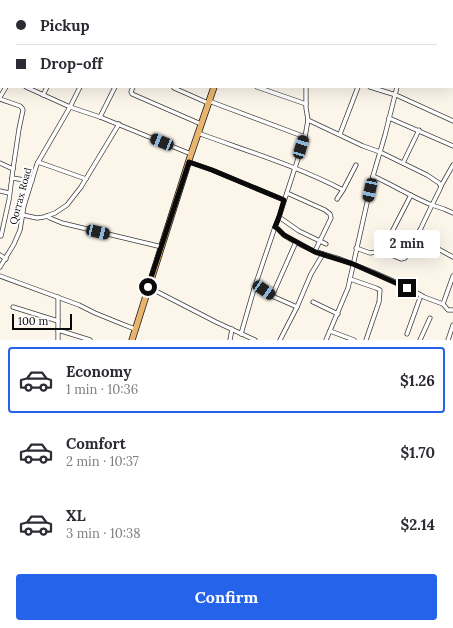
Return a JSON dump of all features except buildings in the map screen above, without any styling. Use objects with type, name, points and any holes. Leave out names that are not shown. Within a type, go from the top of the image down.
[{"type":"main road","points":[[132,340],[191,154],[214,88]]},
{"type":"street","points":[[1,236],[23,109],[20,106],[0,98],[5,88]]},
{"type":"street","points":[[28,88],[70,107],[119,124],[191,154]]},
{"type":"street","points":[[43,95],[46,88]]},
{"type":"street","name":"Qorrax Road","points":[[0,267],[6,259],[20,230],[38,162],[80,88]]},
{"type":"street","points":[[100,117],[114,88]]},
{"type":"street","points":[[133,88],[132,94],[201,124]]},
{"type":"street","points":[[174,88],[208,102],[305,137]]},
{"type":"street","points":[[260,88],[306,104]]},
{"type":"street","points":[[241,334],[254,289],[305,137],[308,120],[306,88]]},
{"type":"street","points":[[340,134],[358,88]]},
{"type":"street","points":[[373,88],[396,95],[453,121]]},
{"type":"street","points":[[326,340],[348,288],[373,176],[390,118],[397,88]]},
{"type":"street","points":[[390,118],[453,146]]},
{"type":"street","points":[[308,120],[427,175],[440,186]]},
{"type":"street","points":[[23,214],[37,218],[47,216],[55,214],[67,205],[86,179],[119,124]]},
{"type":"street","points":[[403,164],[419,130]]},
{"type":"street","points":[[198,133],[295,168],[342,190]]},
{"type":"street","points":[[38,162],[86,179]]},
{"type":"street","points":[[189,162],[284,200]]},
{"type":"street","points":[[0,163],[12,168]]},
{"type":"street","points":[[337,199],[356,165]]},
{"type":"street","points":[[356,248],[370,252],[382,252],[401,259],[405,258],[440,190],[440,186],[453,165]]},
{"type":"street","points":[[373,176],[421,201],[453,213]]},
{"type":"street","points":[[12,178],[32,181]]},
{"type":"street","points":[[0,191],[9,193]]},
{"type":"street","points":[[287,193],[325,210],[330,214],[331,218],[315,252]]},
{"type":"street","points":[[382,252],[411,195]]},
{"type":"street","points":[[47,216],[62,223],[162,247]]},
{"type":"street","points":[[279,217],[299,231],[326,244]]},
{"type":"street","points":[[275,227],[284,235],[315,252],[353,264],[443,304],[448,310],[453,310]]},
{"type":"street","points":[[420,230],[432,245],[453,257]]},
{"type":"street","points":[[272,296],[296,242]]},
{"type":"street","points":[[280,340],[297,307],[310,274],[323,254]]},
{"type":"street","points":[[0,255],[6,259]]},
{"type":"street","points":[[0,276],[79,305],[136,329]]},
{"type":"street","points":[[443,304],[453,276]]},
{"type":"street","points":[[350,279],[380,290],[379,302],[366,340]]},
{"type":"street","points":[[148,287],[254,340]]},
{"type":"street","points":[[254,289],[264,290],[272,296],[297,307]]},
{"type":"street","points":[[407,334],[421,295]]},
{"type":"street","points":[[58,297],[58,340]]},
{"type":"street","points":[[313,302],[338,314]]},
{"type":"street","points":[[13,307],[58,321]]},
{"type":"street","points":[[420,340],[430,318]]},
{"type":"street","points":[[448,340],[453,325]]},
{"type":"street","points":[[230,340],[232,329]]},
{"type":"street","points":[[58,330],[90,340]]},
{"type":"street","points":[[330,331],[354,340]]},
{"type":"route","points":[[148,287],[189,162],[284,200],[275,227],[284,235],[315,252],[353,264],[407,288]]}]
